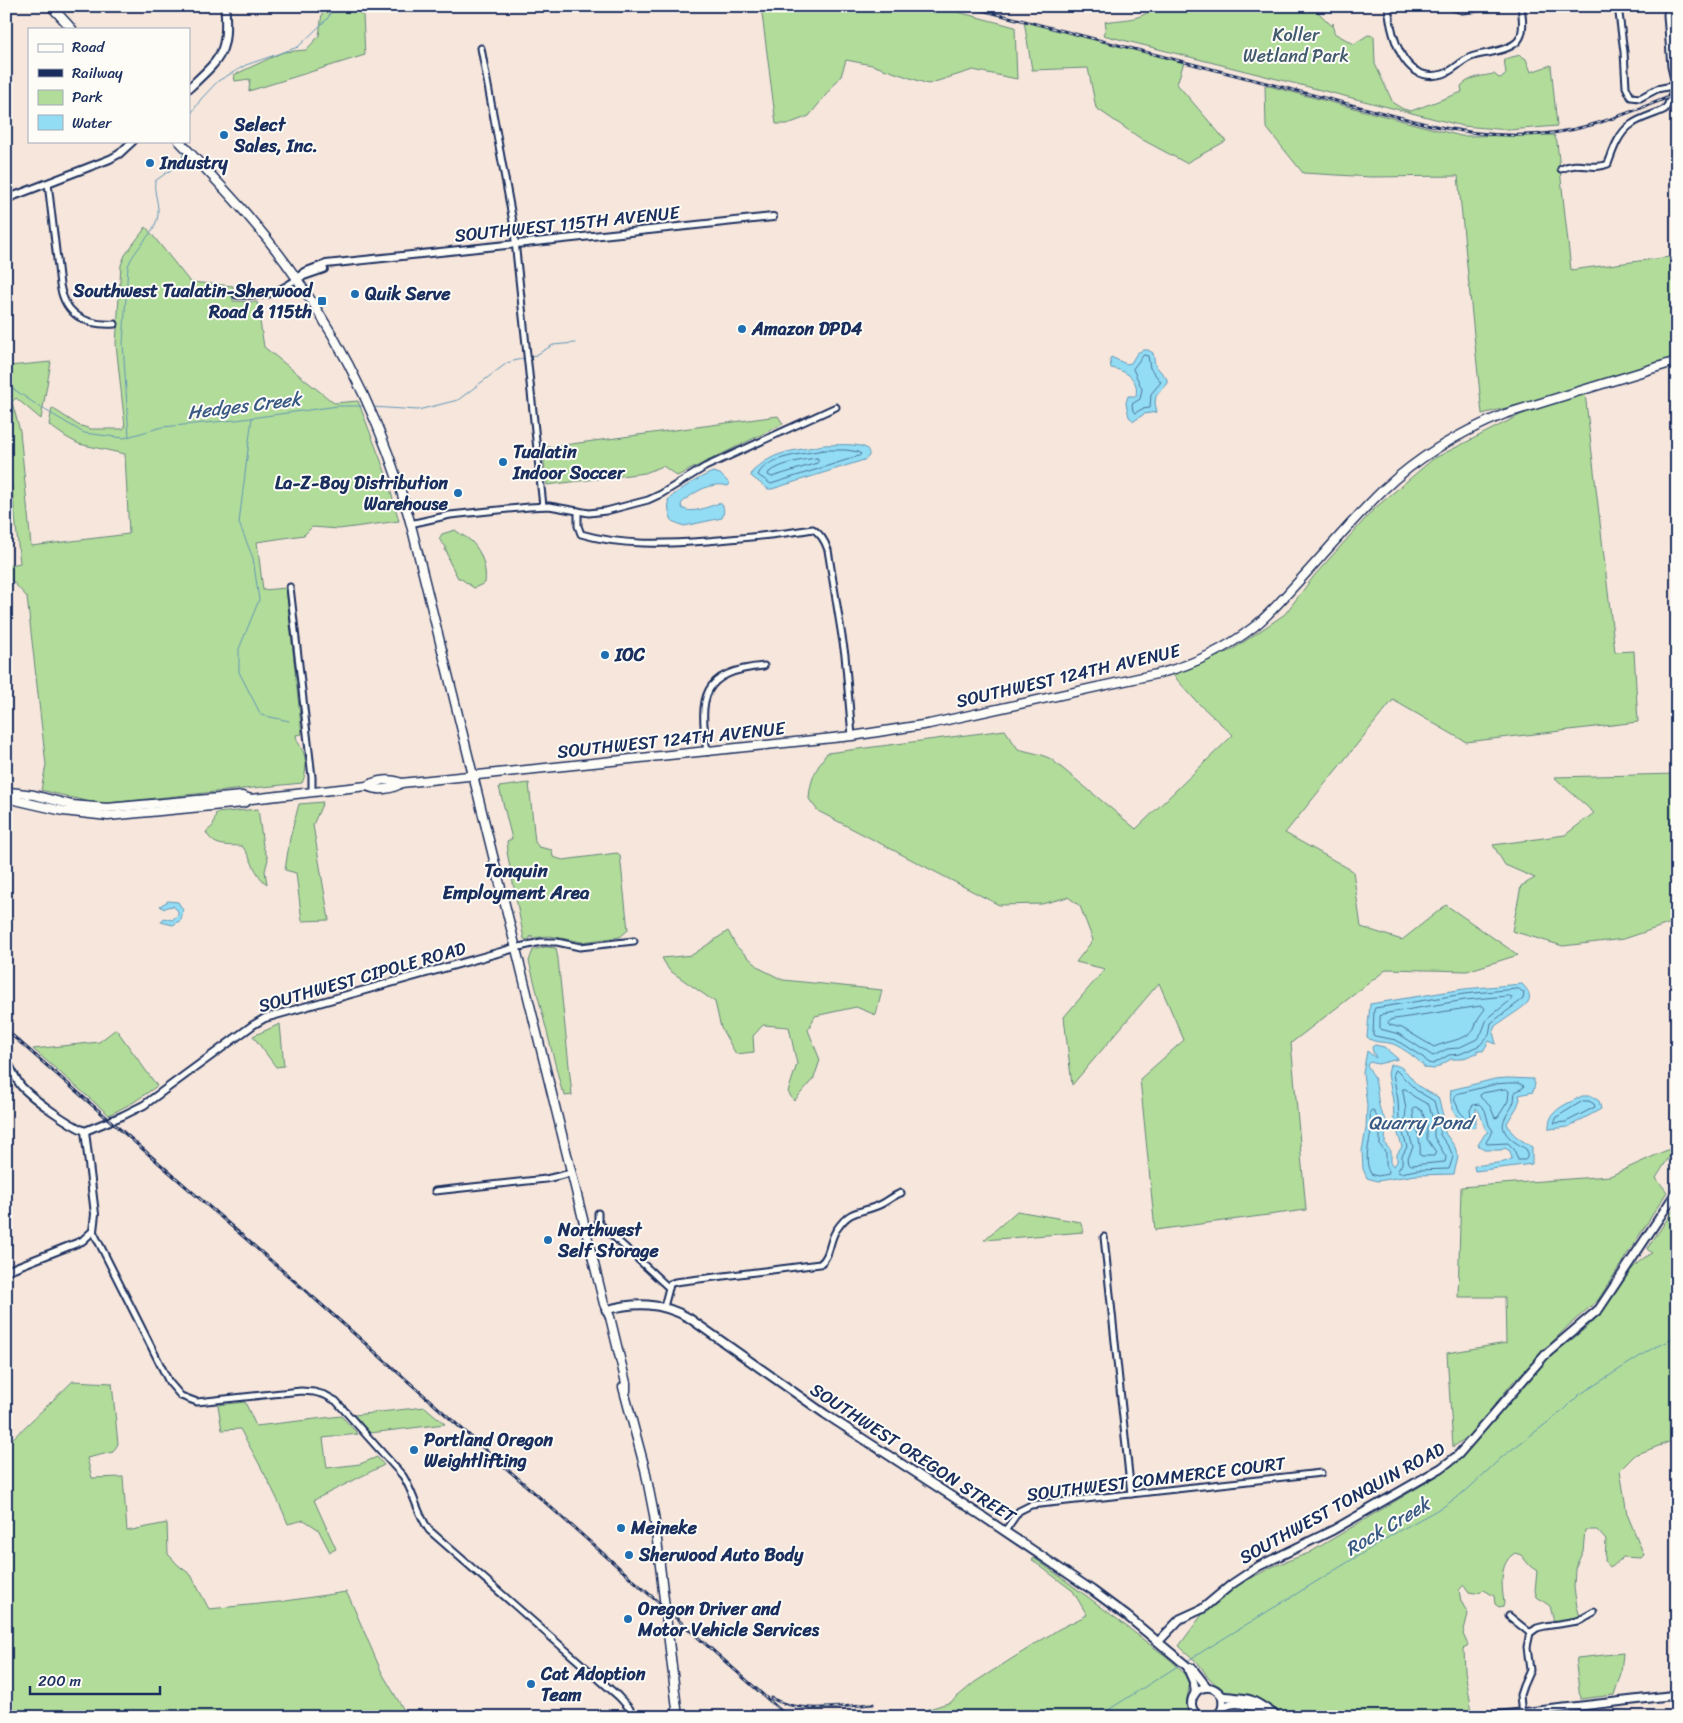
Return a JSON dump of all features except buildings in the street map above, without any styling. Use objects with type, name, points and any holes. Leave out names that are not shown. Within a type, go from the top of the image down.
[{"type":"main road","points":[[51,6],[71,28]]},
{"type":"main road","points":[[190,87],[213,65],[223,51],[227,34],[226,6]]},
{"type":"main road","points":[[180,142],[248,215],[297,278],[338,346],[362,394],[387,454],[410,524],[571,1173],[626,1383],[626,1391],[654,1515],[678,1717]]},
{"type":"main road","name":"SOUTHWEST 124TH AVENUE","points":[[6,796],[63,811],[108,816],[243,803],[251,798],[367,786],[372,783],[395,780],[401,783],[852,736],[929,724],[1152,675],[1178,668],[1203,658],[1232,642],[1264,618],[1383,491],[1416,463],[1440,447],[1480,425],[1505,414],[1677,361]]},
{"type":"main road","name":"SOUTHWEST TONQUIN ROAD","points":[[1159,1641],[1180,1619],[1202,1608],[1252,1570],[1333,1530],[1441,1468],[1458,1455],[1540,1360],[1599,1309],[1677,1191]]},
{"type":"main road","name":"SOUTHWEST OREGON STREET","points":[[606,1310],[634,1304],[645,1304],[664,1307],[689,1318],[837,1423],[1005,1531],[1092,1590],[1159,1641],[1188,1667],[1192,1668],[1207,1687],[1214,1688],[1222,1696]]},
{"type":"main road","points":[[1188,1667],[1188,1672],[1195,1683],[1195,1692],[1190,1704],[1193,1711],[1200,1717]]},
{"type":"main road","points":[[1195,1692],[1207,1687]]},
{"type":"main road","points":[[1485,1717],[1677,1695]]},
{"type":"main road","points":[[1223,1707],[1222,1696],[1248,1700],[1260,1704],[1278,1717]]},
{"type":"main road","points":[[1214,1717],[1223,1707],[1235,1702],[1258,1709],[1263,1708]]},
{"type":"street","points":[[1388,6],[1391,30],[1400,54],[1406,62],[1419,72],[1436,75],[1450,71],[1469,58],[1515,45],[1523,29],[1521,6]]},
{"type":"street","points":[[1448,6],[1462,10],[1498,6]]},
{"type":"street","points":[[1618,6],[1626,86],[1631,97],[1640,98],[1657,89],[1672,86],[1677,82]]},
{"type":"street","points":[[1668,6],[1671,67],[1677,82]]},
{"type":"street","points":[[481,48],[513,222],[544,506]]},
{"type":"street","points":[[1561,169],[1577,164],[1597,167],[1608,164],[1624,130],[1632,124],[1664,109],[1670,100],[1671,92],[1677,82]]},
{"type":"street","points":[[6,199],[110,159],[119,154],[132,142]]},
{"type":"street","points":[[48,183],[61,291],[66,303],[75,314],[89,322],[115,324]]},
{"type":"street","name":"SOUTHWEST 115TH AVENUE","points":[[236,295],[270,294],[280,290],[304,272],[316,267],[364,260],[773,217]]},
{"type":"street","points":[[410,524],[450,515],[544,506],[589,513],[606,512],[648,500],[712,463],[836,406]]},
{"type":"street","points":[[578,511],[578,526],[581,534],[599,540],[630,543],[686,542],[764,537],[814,529],[824,540],[828,550],[845,655],[852,736]]},
{"type":"street","points":[[290,587],[312,777],[312,792]]},
{"type":"street","points":[[707,752],[704,711],[706,698],[712,686],[728,673],[764,666]]},
{"type":"street","points":[[516,948],[541,942],[557,942],[580,947],[634,941]]},
{"type":"street","name":"SOUTHWEST CIPOLE ROAD","points":[[85,1131],[144,1105],[265,1018],[516,948]]},
{"type":"street","points":[[6,1058],[17,1080],[25,1090],[53,1111],[85,1131],[95,1214],[93,1231],[169,1382],[177,1393],[197,1402],[301,1391],[320,1393],[336,1401],[403,1476],[421,1518],[429,1530],[618,1696],[630,1710],[632,1717]]},
{"type":"street","points":[[435,1191],[546,1179],[571,1173]]},
{"type":"street","points":[[664,1307],[670,1284],[675,1282],[820,1264],[827,1256],[836,1229],[852,1212],[876,1206],[901,1193]]},
{"type":"street","points":[[598,1213],[600,1224],[669,1288]]},
{"type":"street","points":[[6,1271],[82,1241],[93,1231]]},
{"type":"street","points":[[1104,1237],[1131,1494]]},
{"type":"street","name":"SOUTHWEST COMMERCE COURT","points":[[1005,1531],[1019,1511],[1031,1505],[1321,1473]]},
{"type":"street","points":[[1522,1714],[1520,1695],[1530,1670],[1527,1647],[1530,1633],[1537,1628],[1545,1626],[1578,1621],[1594,1612]]},
{"type":"street","points":[[1509,1616],[1530,1633]]},
{"type":"green space","points":[[323,6],[351,6],[351,9],[363,15],[365,55],[249,91],[250,79],[235,81],[234,75],[283,52],[306,50],[319,36]]},
{"type":"green space","points":[[761,6],[935,6],[1015,27],[1017,79],[973,70],[928,84],[872,65],[846,60],[841,76],[809,116],[788,124],[776,124]]},
{"type":"green space","name":"Koller Wetland Park","points":[[1154,6],[1312,6],[1332,26],[1333,23],[1334,33],[1354,44],[1368,35],[1374,36],[1375,64],[1393,103],[1411,111],[1462,92],[1461,86],[1472,79],[1494,74],[1499,78],[1503,77],[1506,74],[1504,59],[1520,55],[1526,59],[1531,72],[1551,65],[1557,126],[1509,130],[1463,126],[1103,35],[1106,27],[1105,22],[1138,17],[1150,11]]},
{"type":"green space","points":[[1024,21],[1184,62],[1177,84],[1226,141],[1186,163],[1143,140],[1096,108],[1088,68],[1032,70]]},
{"type":"green space","points":[[1265,85],[1461,136],[1554,135],[1557,142],[1571,270],[1677,256],[1677,356],[1537,400],[1482,414],[1458,176],[1371,177],[1303,173],[1266,127]]},
{"type":"green space","points":[[146,227],[190,282],[233,286],[233,301],[257,302],[264,347],[334,403],[358,401],[386,474],[399,521],[339,529],[312,527],[304,535],[257,542],[263,590],[286,588],[302,734],[296,735],[306,761],[302,783],[98,804],[41,790],[46,765],[27,597],[6,574],[6,566],[20,563],[10,470],[6,470],[6,359],[9,366],[51,362],[41,419],[16,398],[12,402],[20,431],[31,546],[129,534],[125,454],[79,444],[49,425],[52,408],[78,425],[91,429],[123,429],[125,427],[116,344],[121,265],[125,255]]},
{"type":"green space","points":[[1585,393],[1615,652],[1634,651],[1638,722],[1466,742],[1393,700],[1285,833],[1353,871],[1361,927],[1402,940],[1446,905],[1518,955],[1467,971],[1387,969],[1291,1043],[1306,1210],[1155,1230],[1140,1079],[1184,1040],[1159,983],[1072,1085],[1064,1017],[1105,969],[1076,962],[1093,940],[1080,906],[1068,897],[1042,904],[999,905],[818,811],[809,799],[812,780],[817,769],[827,753],[1005,730],[1018,749],[1051,759],[1136,829],[1233,735],[1197,702],[1173,675],[1232,650],[1285,614],[1314,576],[1374,509],[1433,459],[1524,413]]},
{"type":"green space","points":[[778,416],[783,424],[677,476],[663,466],[645,473],[547,485],[542,448]]},
{"type":"green space","points":[[455,530],[472,542],[479,551],[483,561],[485,583],[474,588],[458,578],[449,561],[447,551],[445,551],[446,547],[439,539],[442,534]]},
{"type":"green space","points":[[1677,774],[1677,921],[1624,939],[1563,946],[1512,931],[1521,886],[1535,878],[1505,865],[1493,845],[1565,835],[1594,813],[1554,777]]},
{"type":"green space","points":[[529,783],[535,842],[539,847],[552,850],[553,857],[563,860],[617,853],[620,855],[628,930],[620,937],[582,942],[550,936],[532,938],[532,936],[528,940],[524,939],[507,852],[507,841],[512,839],[499,787]]},
{"type":"green space","points":[[323,802],[313,825],[329,920],[302,921],[296,873],[285,870],[290,838],[299,804]]},
{"type":"green space","points":[[258,809],[263,846],[268,859],[265,871],[267,884],[256,872],[242,846],[221,845],[213,841],[206,832],[213,826],[216,813]]},
{"type":"green space","points":[[728,931],[736,946],[761,969],[783,980],[882,990],[876,1015],[856,1007],[815,1016],[808,1030],[820,1060],[814,1078],[794,1101],[788,1092],[797,1064],[789,1027],[763,1025],[753,1036],[754,1052],[736,1054],[721,1028],[715,1002],[669,970],[662,958],[692,955]]},
{"type":"green space","points":[[545,947],[556,948],[572,1095],[565,1096],[564,1091],[562,1091],[529,961],[533,950]]},
{"type":"green space","points":[[280,1024],[284,1066],[276,1067],[253,1036]]},
{"type":"green space","points":[[116,1029],[157,1086],[134,1102],[109,1115],[33,1049],[99,1042]]},
{"type":"green space","points":[[1676,1146],[1656,1178],[1667,1192],[1598,1300],[1568,1326],[1513,1382],[1470,1435],[1453,1447],[1447,1353],[1506,1343],[1505,1297],[1458,1297],[1461,1187],[1610,1176]]},
{"type":"green space","points":[[1677,1205],[1677,1439],[1635,1455],[1620,1470],[1627,1514],[1644,1555],[1641,1558],[1623,1557],[1612,1567],[1608,1566],[1605,1561],[1606,1540],[1597,1530],[1585,1530],[1583,1551],[1575,1568],[1574,1588],[1580,1616],[1554,1622],[1550,1606],[1537,1597],[1535,1591],[1537,1571],[1521,1555],[1515,1553],[1506,1563],[1502,1576],[1503,1606],[1499,1607],[1495,1604],[1494,1596],[1484,1590],[1475,1593],[1469,1592],[1464,1585],[1459,1590],[1461,1601],[1468,1614],[1463,1634],[1468,1645],[1464,1649],[1465,1671],[1472,1711],[1426,1717],[1291,1717],[1249,1696],[1225,1693],[1207,1676],[1199,1664],[1179,1646],[1204,1612],[1238,1585],[1274,1566],[1309,1553],[1439,1475],[1453,1463],[1478,1438],[1545,1362],[1584,1330],[1605,1308],[1628,1273],[1652,1253],[1647,1249]]},
{"type":"green space","points":[[1017,1211],[1080,1222],[1084,1232],[984,1240]]},
{"type":"green space","points":[[73,1381],[112,1383],[118,1444],[113,1452],[87,1458],[92,1478],[123,1477],[127,1531],[167,1523],[168,1554],[191,1575],[209,1609],[279,1602],[346,1592],[382,1673],[408,1717],[6,1717],[6,1445]]},
{"type":"green space","points":[[245,1402],[256,1426],[341,1416],[358,1434],[323,1438],[327,1468],[360,1464],[377,1457],[384,1465],[314,1500],[336,1549],[330,1552],[318,1529],[304,1520],[288,1524],[272,1488],[240,1429],[222,1430],[218,1405]]},
{"type":"green space","points":[[425,1407],[445,1424],[370,1433],[354,1415]]},
{"type":"green space","points":[[1034,1558],[1177,1666],[1188,1682],[1186,1706],[1191,1717],[904,1717],[951,1702],[975,1682],[1059,1629],[1087,1615],[1073,1591],[1032,1560]]},
{"type":"green space","points":[[1623,1653],[1621,1673],[1614,1695],[1580,1699],[1576,1665],[1577,1658]]},
{"type":"water","points":[[1143,350],[1153,353],[1155,365],[1167,379],[1167,383],[1156,396],[1157,412],[1144,414],[1134,421],[1129,417],[1126,403],[1128,396],[1136,396],[1136,385],[1134,380],[1127,374],[1111,368],[1110,359],[1111,357],[1126,364],[1131,363],[1137,353]]},
{"type":"water","points":[[823,445],[862,446],[868,450],[869,456],[864,460],[772,489],[768,489],[751,476],[752,472],[777,455]]},
{"type":"water","points":[[713,472],[720,474],[730,484],[728,486],[709,486],[691,495],[681,504],[682,508],[691,511],[720,503],[724,510],[722,518],[684,526],[672,521],[668,500],[689,484]]},
{"type":"water","points":[[168,901],[178,902],[183,910],[181,920],[173,925],[161,922],[164,918],[172,920],[178,915],[178,911],[173,906],[164,909],[160,906]]},
{"type":"water","points":[[1522,984],[1529,995],[1528,1002],[1495,1026],[1493,1032],[1496,1044],[1489,1041],[1483,1051],[1477,1050],[1477,1053],[1461,1059],[1451,1059],[1434,1069],[1425,1068],[1415,1058],[1397,1046],[1390,1043],[1376,1042],[1367,1037],[1370,1004],[1464,989]]},
{"type":"water","name":"Quarry Pond","points":[[1375,1045],[1384,1047],[1398,1059],[1378,1064],[1370,1062],[1367,1065],[1375,1080],[1379,1106],[1386,1120],[1385,1144],[1391,1151],[1391,1165],[1393,1166],[1397,1162],[1397,1154],[1402,1147],[1394,1120],[1388,1074],[1390,1065],[1395,1065],[1403,1069],[1420,1087],[1438,1097],[1445,1123],[1445,1133],[1455,1147],[1458,1157],[1454,1174],[1416,1175],[1377,1181],[1367,1178],[1363,1169],[1362,1151],[1366,1129],[1367,1105],[1363,1073],[1367,1051],[1376,1058],[1372,1047]]},
{"type":"water","points":[[1495,1079],[1533,1079],[1535,1084],[1533,1092],[1519,1095],[1520,1099],[1517,1107],[1507,1123],[1514,1134],[1532,1147],[1532,1164],[1475,1171],[1474,1166],[1504,1162],[1512,1159],[1510,1151],[1505,1148],[1501,1150],[1484,1150],[1478,1145],[1488,1132],[1480,1113],[1476,1108],[1474,1128],[1463,1123],[1452,1108],[1451,1090]]},
{"type":"water","points":[[1582,1096],[1591,1096],[1599,1101],[1601,1109],[1568,1127],[1549,1129],[1551,1117],[1559,1108]]},
{"type":"waterway","name":"Hedges Creek","points":[[190,116],[201,99],[218,81],[246,65],[298,47],[328,18],[333,6]]},
{"type":"waterway","name":"Hedges Creek","points":[[129,436],[123,343],[128,266],[134,254],[155,226],[157,220],[158,210],[155,181],[182,162],[183,151]]},
{"type":"waterway","name":"Hedges Creek","points":[[531,356],[553,345],[575,343]]},
{"type":"waterway","name":"Hedges Creek","points":[[372,407],[418,410],[458,400],[507,363],[524,358]]},
{"type":"waterway","name":"Hedges Creek","points":[[6,384],[84,433],[124,438],[162,427],[236,420],[338,406],[364,406]]},
{"type":"waterway","points":[[252,417],[239,523],[253,558],[259,600],[239,649],[239,672],[261,715],[289,721]]},
{"type":"waterway","name":"Rock Creek","points":[[1187,1661],[1397,1532],[1446,1505],[1467,1490],[1502,1457],[1564,1410],[1579,1395],[1653,1348],[1677,1337]]},
{"type":"waterway","name":"Rock Creek","points":[[1097,1717],[1181,1664]]},
{"type":"railway","points":[[966,6],[1426,124],[1467,132],[1529,135],[1570,130],[1613,118],[1677,94]]},
{"type":"railway","points":[[6,1030],[315,1299],[788,1717]]},
{"type":"railway","points":[[771,1698],[783,1703],[808,1708],[873,1704]]},
{"type":"place","name":"Select Sales, Inc.","points":[[224,135]]},
{"type":"place","name":"Industry","points":[[150,163]]},
{"type":"place","name":"Quik Serve","points":[[355,294]]},
{"type":"place","name":"Southwest Tualatin-Sherwood Road & 115th","points":[[322,301]]},
{"type":"place","name":"Amazon DPD4","points":[[742,329]]},
{"type":"place","name":"Tualatin Indoor Soccer","points":[[503,462]]},
{"type":"place","name":"La-Z-Boy Distribution Warehouse","points":[[458,493]]},
{"type":"place","name":"IOC","points":[[605,655]]},
{"type":"place","name":"Northwest Self Storage","points":[[548,1240]]},
{"type":"place","name":"Portland Oregon Weightlifting","points":[[414,1450]]},
{"type":"place","name":"Meineke","points":[[621,1528]]},
{"type":"place","name":"Sherwood Auto Body","points":[[629,1555]]},
{"type":"place","name":"Oregon Driver and Motor Vehicle Services","points":[[628,1619]]},
{"type":"place","name":"Cat Adoption Team","points":[[531,1684]]},
{"type":"district","name":"Tonquin Employment Area","points":[[516,881]]}]
